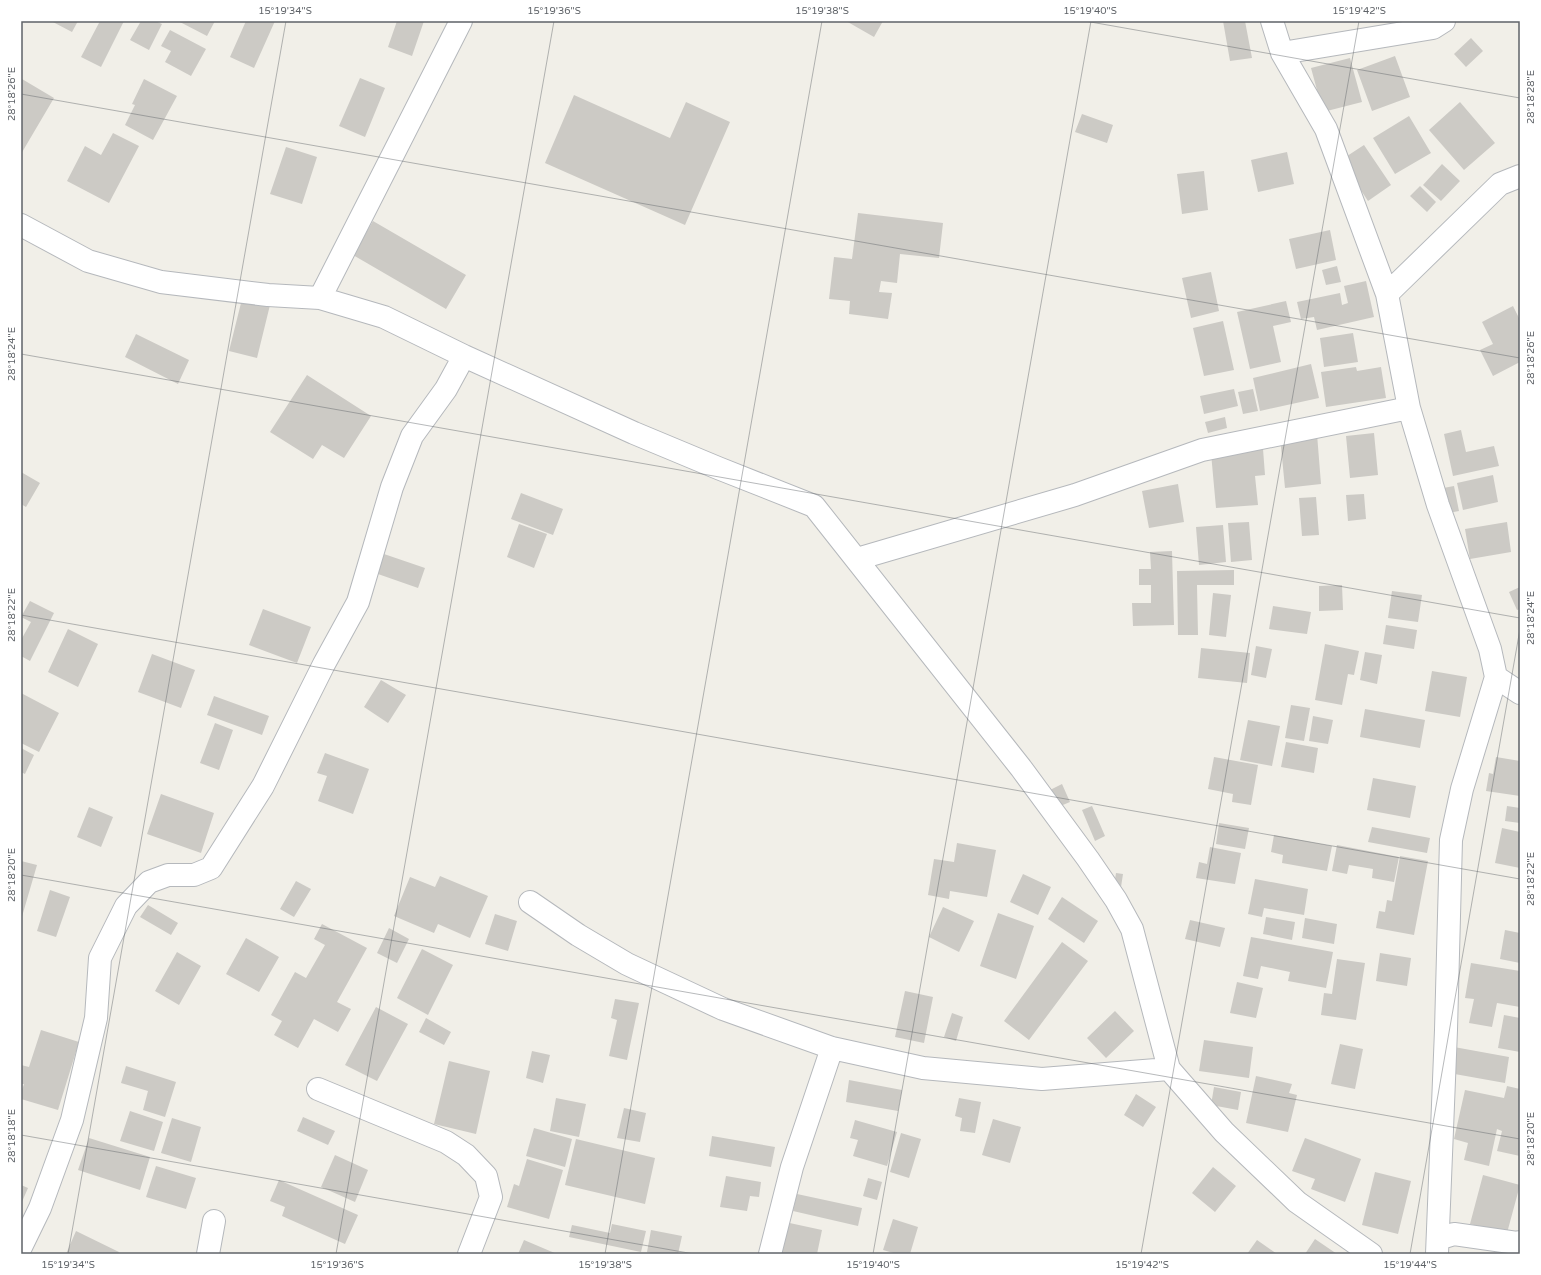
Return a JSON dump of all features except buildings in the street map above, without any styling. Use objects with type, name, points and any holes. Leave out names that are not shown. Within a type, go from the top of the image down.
[{"type":"street","points":[[320,298],[461,21]]},
{"type":"street","points":[[1272,21],[1282,53],[1326,129],[1388,294],[1409,408],[1438,505],[1490,649],[1496,677],[1462,789],[1451,840],[1438,1247]]},
{"type":"street","points":[[1282,53],[1433,28],[1444,21]]},
{"type":"street","points":[[1388,294],[1500,184],[1520,176]]},
{"type":"street","points":[[21,225],[88,261],[161,282],[268,295],[320,298],[384,317],[464,356],[718,468],[814,506],[1021,768],[1088,859],[1116,900],[1132,929],[1169,1069],[1224,1132],[1297,1202],[1371,1254]]},
{"type":"street","points":[[21,1247],[40,1208],[72,1120],[96,1018],[100,958],[126,906],[149,882],[168,875],[194,875],[211,868],[263,786],[324,664],[358,602],[392,487],[412,436],[446,389],[464,356]]},
{"type":"street","points":[[857,559],[1075,495],[1202,450],[1409,408]]},
{"type":"street","points":[[1496,677],[1520,693]]},
{"type":"street","points":[[530,902],[578,935],[627,964],[723,1009],[832,1048],[923,1068],[1042,1079],[1169,1069]]},
{"type":"street","points":[[770,1254],[792,1167],[832,1048]]},
{"type":"street","points":[[318,1089],[446,1142],[466,1155],[486,1176],[491,1197],[469,1254]]},
{"type":"street","points":[[208,1254],[214,1221]]},
{"type":"street","points":[[1438,1247],[1454,1234],[1517,1243],[1520,1242]]}]
